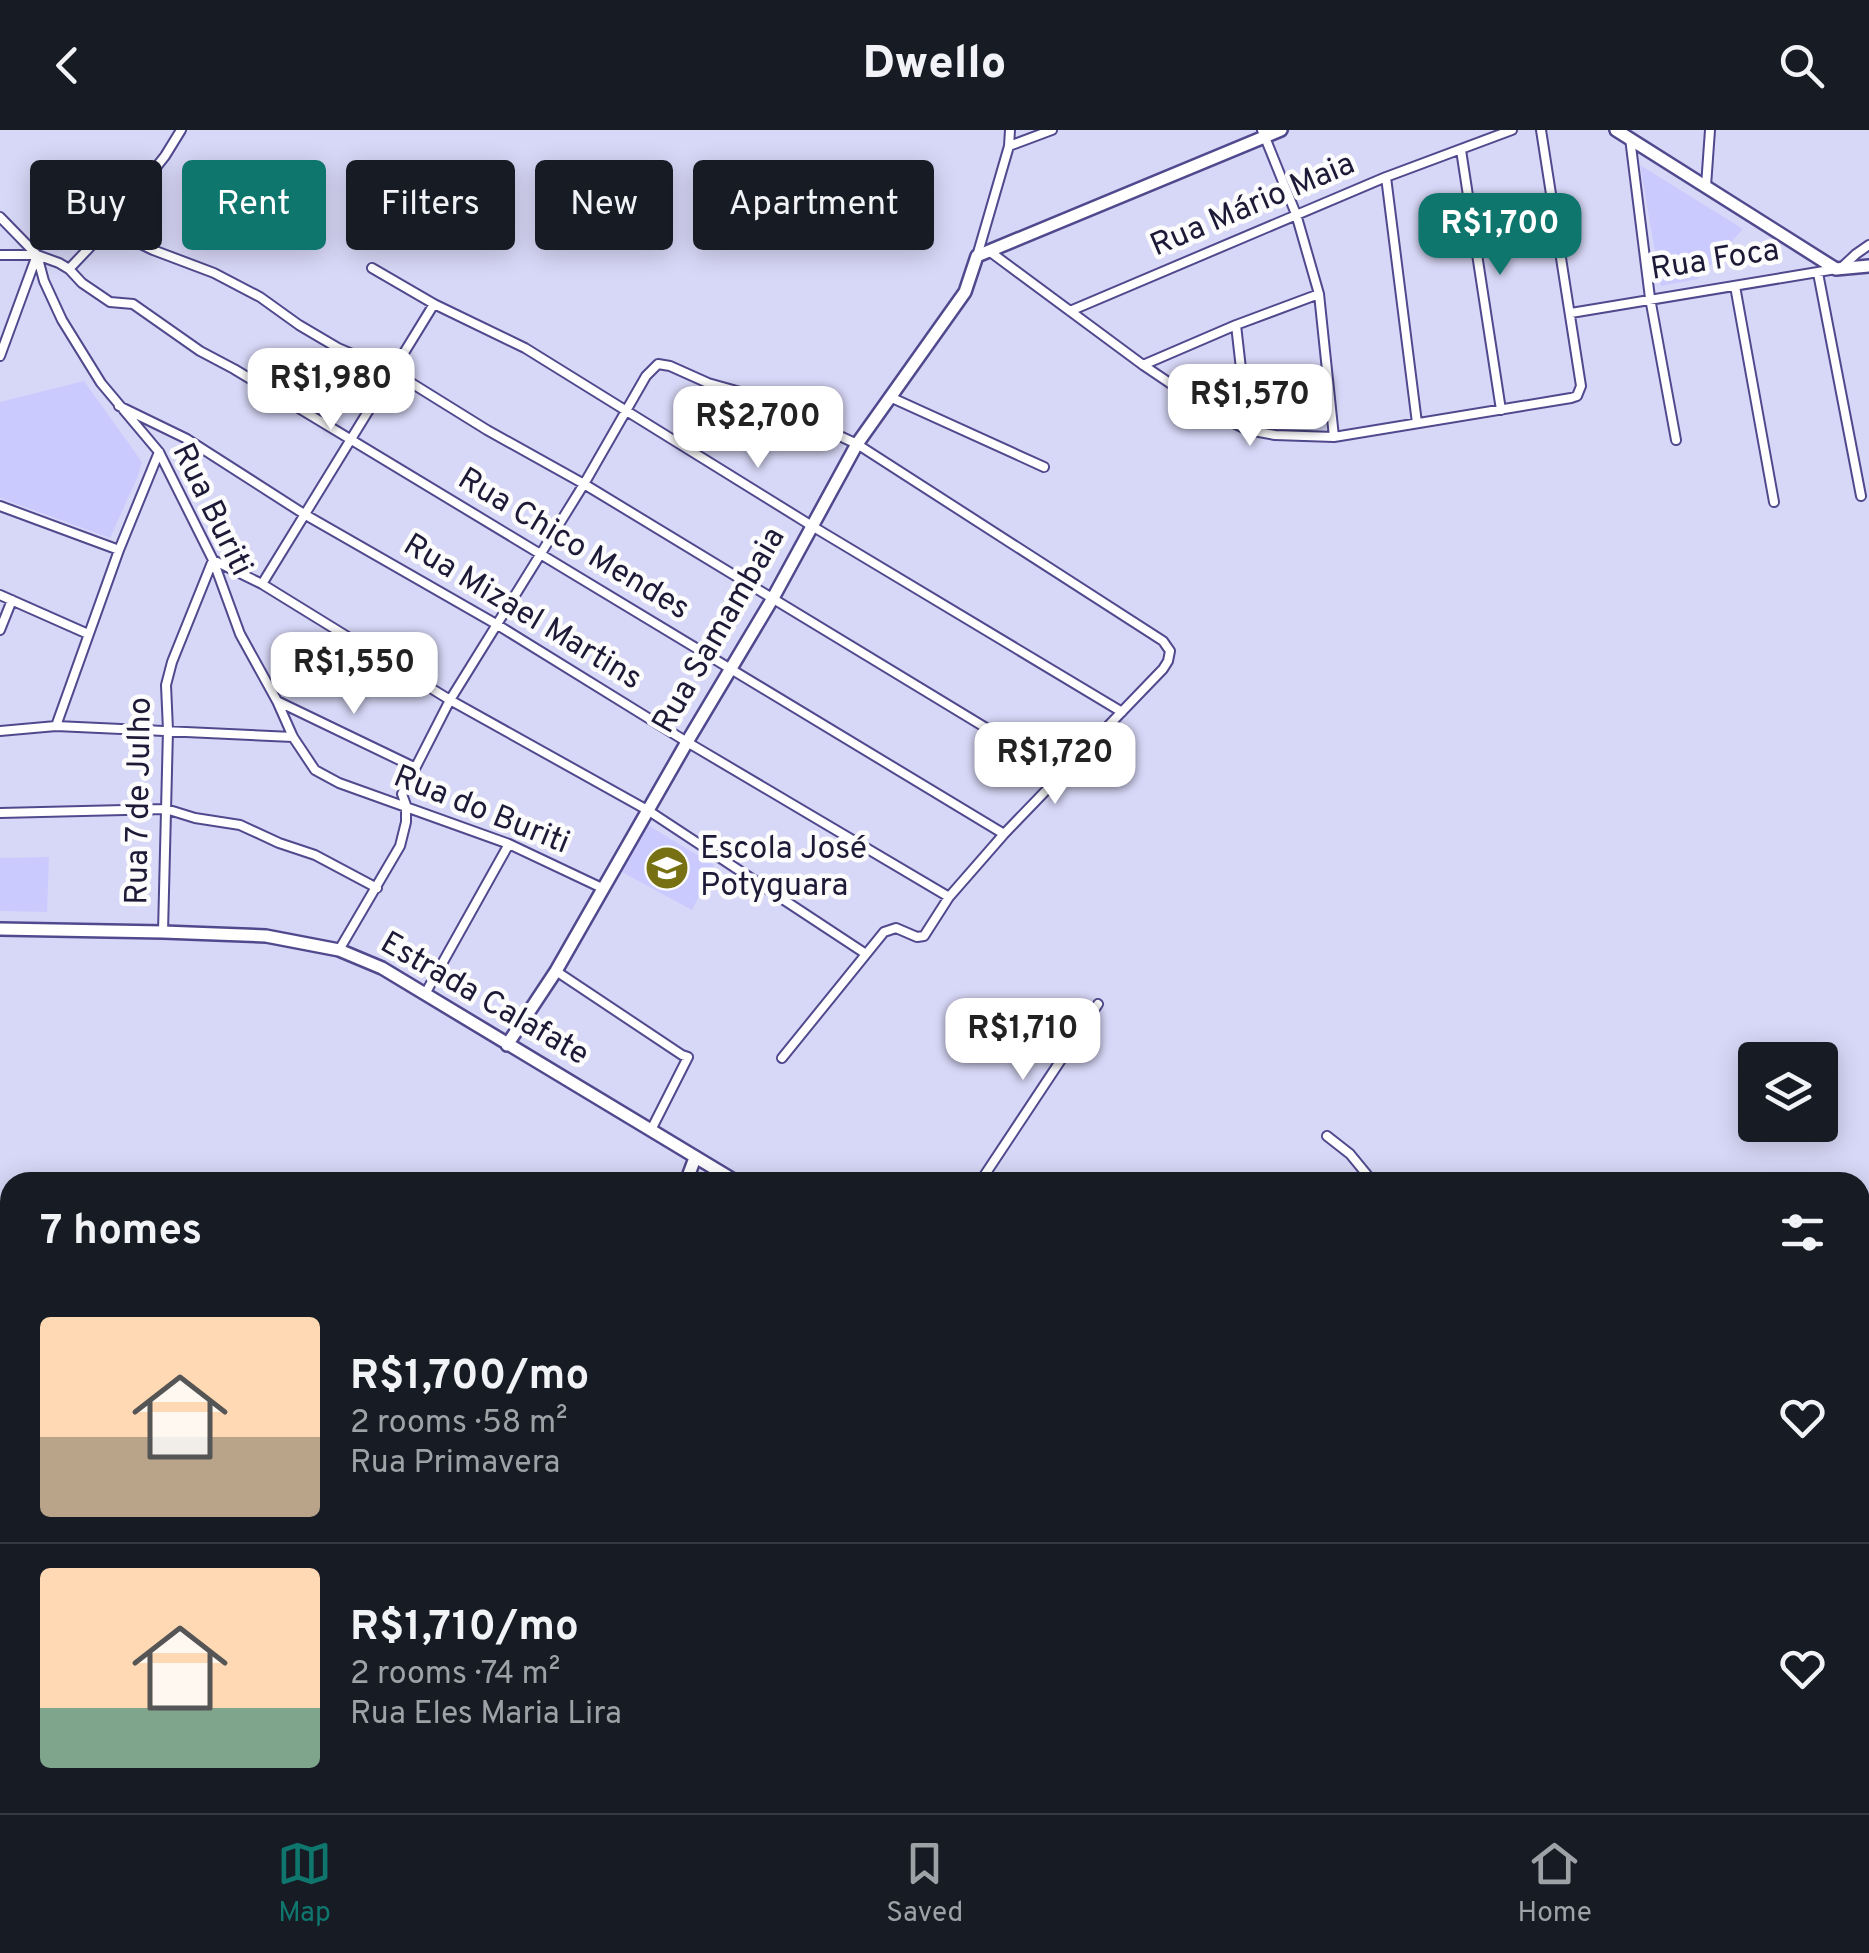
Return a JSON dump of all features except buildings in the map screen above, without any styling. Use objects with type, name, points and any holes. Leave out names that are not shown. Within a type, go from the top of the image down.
[{"type":"street","points":[[162,160],[181,130]]},
{"type":"street","name":"Rua Samambaia","points":[[507,1045],[556,970],[773,598],[857,444],[966,292],[983,253],[1010,130]]},
{"type":"street","points":[[1009,146],[1052,130]]},
{"type":"street","points":[[983,253],[1264,133],[1281,130]]},
{"type":"street","name":"Rua Mário Maia","points":[[1070,311],[1386,177],[1512,130]]},
{"type":"street","points":[[983,253],[1143,366],[1217,415],[1248,430],[1304,438],[1334,437],[1571,398],[1581,386],[1541,130]]},
{"type":"street","points":[[1616,130],[1838,269],[1869,245]]},
{"type":"street","points":[[1706,186],[1710,130]]},
{"type":"street","points":[[1264,133],[1296,214],[1319,294],[1334,437]]},
{"type":"street","points":[[1630,138],[1650,298],[1676,440]]},
{"type":"street","points":[[1461,150],[1501,410]]},
{"type":"street","points":[[1386,177],[1417,423]]},
{"type":"street","points":[[0,217],[37,255]]},
{"type":"street","points":[[69,268],[87,250]]},
{"type":"street","points":[[153,250],[214,272],[338,348],[392,371],[1062,774]]},
{"type":"street","points":[[0,255],[37,255]]},
{"type":"street","points":[[0,356],[37,255]]},
{"type":"street","name":"Rua Chico Mendes","points":[[37,255],[69,268],[110,302],[133,304],[200,350],[1004,834]]},
{"type":"street","name":"Rua Buriti","points":[[37,255],[44,282],[62,320],[100,383],[159,452],[212,560],[240,634],[292,737],[315,770],[340,783]]},
{"type":"street","name":"Rua Foca","points":[[1570,313],[1869,266]]},
{"type":"street","points":[[372,268],[434,304],[525,348],[1122,712]]},
{"type":"street","points":[[1818,272],[1861,496]]},
{"type":"street","points":[[1734,286],[1774,502]]},
{"type":"street","points":[[1143,366],[1319,294]]},
{"type":"street","points":[[262,584],[434,304]]},
{"type":"street","points":[[1236,326],[1248,430]]},
{"type":"street","points":[[338,950],[400,846],[405,831],[406,805],[402,794],[450,700],[653,367],[664,364],[750,395],[857,444],[1163,641],[1170,651],[1163,669],[1004,834],[949,897],[924,936],[917,938],[896,928],[884,932],[782,1058]]},
{"type":"street","points":[[890,397],[1044,466]]},
{"type":"street","name":"Rua Mizael Martins","points":[[119,406],[186,438],[304,514],[496,624],[949,897]]},
{"type":"street","points":[[56,726],[159,452]]},
{"type":"street","points":[[0,506],[119,550]]},
{"type":"street","points":[[212,560],[262,584],[450,700],[648,811],[866,954]]},
{"type":"street","name":"Rua 7 de Julho","points":[[163,932],[166,685],[212,560]]},
{"type":"street","points":[[0,596],[88,634]]},
{"type":"street","points":[[0,630],[12,600]]},
{"type":"street","points":[[277,701],[414,768]]},
{"type":"street","points":[[0,732],[56,726],[292,737]]},
{"type":"street","name":"Rua do Buriti","points":[[340,783],[508,844],[602,888]]},
{"type":"street","points":[[0,814],[166,809],[195,818],[240,824],[315,855],[377,888]]},
{"type":"street","points":[[425,994],[508,844]]},
{"type":"street","name":"Estrada Calafate","points":[[0,930],[266,936],[338,950],[382,968],[720,1172]]},
{"type":"street","points":[[556,970],[688,1057],[651,1130]]},
{"type":"street","points":[[987,1172],[1098,1004]]},
{"type":"street","points":[[1327,1136],[1365,1172]]},
{"type":"street","points":[[690,1172],[695,1158]]},
{"type":"shaded area","points":[[1640,165],[1743,229],[1698,279],[1661,286]]},
{"type":"shaded area","points":[[84,381],[142,462],[110,538],[0,498],[0,402]]},
{"type":"shaded area","name":"Escola José Potyguara","points":[[644,823],[714,865],[692,910],[620,871]]},
{"type":"shaded area","points":[[49,857],[47,912],[0,911],[0,858]]},
{"type":"place","name":"Escola José Potyguara","points":[[667,868]]}]
